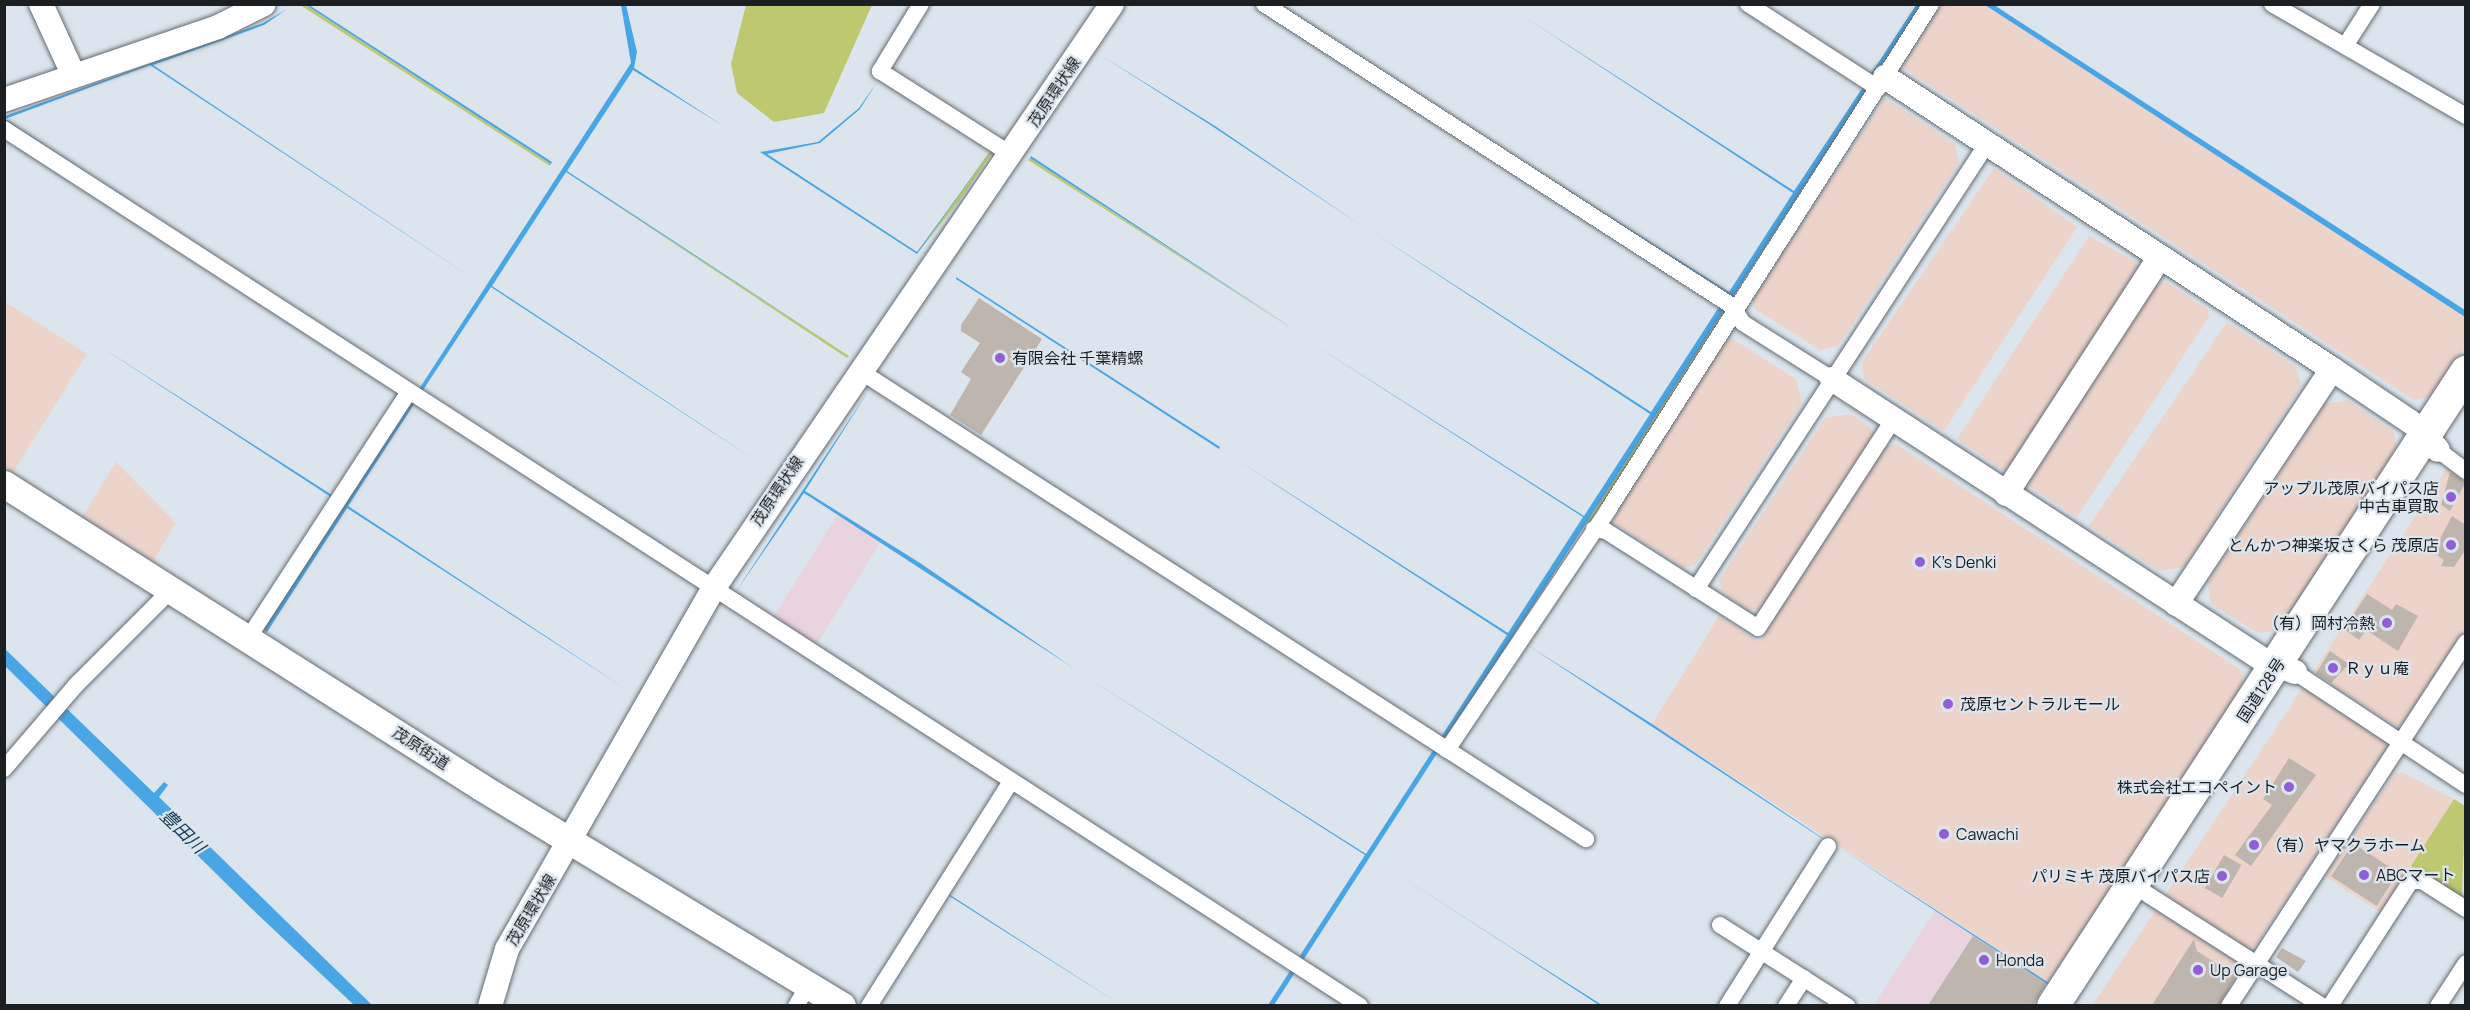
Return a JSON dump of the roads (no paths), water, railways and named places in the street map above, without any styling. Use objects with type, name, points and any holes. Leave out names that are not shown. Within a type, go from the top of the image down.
[{"type":"highway","name":"国道128号","points":[[2075,1005],[2141,890],[2431,442],[2466,372]]},
{"type":"highway","name":"国道128号","points":[[2431,442],[2466,408]]},
{"type":"highway","name":"国道128号","points":[[2053,1005],[2141,890]]},
{"type":"main road","name":"茂原街道","points":[[4,484],[571,840],[803,995],[842,1005]]},
{"type":"street","points":[[41,4],[74,76]]},
{"type":"street","points":[[4,100],[218,27],[264,4]]},
{"type":"street","points":[[921,4],[880,71],[1011,155]]},
{"type":"street","name":"茂原環状線","points":[[490,1005],[507,950],[713,590],[1112,4]]},
{"type":"street","points":[[1264,4],[1735,312],[2006,494],[2176,604],[2401,741],[2466,785]]},
{"type":"street","points":[[1748,4],[1987,144],[2332,369],[2431,442],[2466,471]]},
{"type":"street","points":[[1447,750],[1594,530],[1931,4]]},
{"type":"street","points":[[2272,4],[2466,116]]},
{"type":"street","points":[[2345,46],[2372,4]]},
{"type":"street","points":[[4,129],[713,590],[1360,1005]]},
{"type":"street","points":[[1696,589],[1987,144]]},
{"type":"street","points":[[2006,494],[2160,257]]},
{"type":"street","points":[[2176,604],[2332,369]]},
{"type":"street","points":[[860,371],[1586,839]]},
{"type":"street","points":[[249,637],[409,392]]},
{"type":"street","points":[[1594,530],[1606,531],[1758,628],[1893,420]]},
{"type":"street","points":[[4,769],[36,728],[76,685],[171,590]]},
{"type":"street","points":[[2229,1005],[2466,642]]},
{"type":"street","points":[[869,1005],[1011,781]]},
{"type":"street","points":[[1727,1005],[1828,846]]},
{"type":"street","points":[[2330,1005],[2411,881],[2422,881],[2466,909]]},
{"type":"street","points":[[2141,890],[2322,1005]]},
{"type":"street","points":[[1720,925],[1846,1005]]},
{"type":"street","points":[[2438,1005],[2466,963]]},
{"type":"street","points":[[1786,1005],[1804,978]]},
{"type":"water","points":[[306,5],[552,162],[551,164]]},
{"type":"water","points":[[621,5],[626,5],[637,52],[634,68],[725,127],[633,70],[567,171],[849,356],[566,172],[492,286],[767,468],[491,287],[423,390],[461,416],[416,401],[348,506],[629,691],[347,508],[267,632],[263,629],[631,63]]},
{"type":"water","points":[[1735,5],[1863,86],[1916,5],[1922,5],[1274,1005],[1268,1005],[1365,855],[1085,676],[1366,854],[1441,738],[1162,557],[1441,737],[1507,635],[1228,454],[1508,633],[1583,517],[1307,340],[1584,516],[1650,414],[1371,231],[1651,412],[1728,293],[1451,116],[1729,292],[1793,193],[1514,10],[1794,191],[1863,87]]},
{"type":"water","points":[[1985,5],[1994,5],[2465,310],[2465,317]]},
{"type":"water","points":[[287,9],[264,25],[153,65],[475,280],[150,65],[5,119],[5,116],[263,23]]},
{"type":"water","points":[[1102,56],[1215,126],[1362,226],[1212,126]]},
{"type":"water","points":[[877,82],[860,109],[820,143],[767,154],[917,252],[991,151],[917,254],[760,152],[818,142],[859,108]]},
{"type":"water","points":[[5,119],[405,382],[5,121]]},
{"type":"water","points":[[1031,156],[1069,181],[1295,330],[1030,158]]},
{"type":"water","points":[[956,277],[1220,447],[1219,449],[956,279]]},
{"type":"water","points":[[101,347],[335,497],[334,499]]},
{"type":"water","points":[[871,387],[805,491],[920,563],[1075,669],[804,493],[733,596]]},
{"type":"water","points":[[1526,644],[1652,724],[1824,839],[1823,839]]},
{"type":"water","name":"豊田川","points":[[4,648],[154,793],[164,782],[168,785],[159,797],[372,1005],[354,1005],[252,909],[5,666]]},
{"type":"water","points":[[1838,847],[2049,983],[2047,984]]},
{"type":"water","points":[[1382,864],[1512,948],[1602,1005],[1599,1005]]},
{"type":"water","points":[[947,893],[1121,1005],[946,894]]},
{"type":"place","name":"有限会社 千葉精螺","points":[[1000,358]]},
{"type":"place","name":"アップル茂原バイパス店 中古車買取","points":[[2451,497]]},
{"type":"place","name":"とんかつ神楽坂さくら 茂原店","points":[[2451,545]]},
{"type":"place","name":"K's Denki","points":[[1920,562]]},
{"type":"place","name":"（有）岡村冷熱","points":[[2387,623]]},
{"type":"place","name":"Ｒｙｕ庵","points":[[2333,668]]},
{"type":"place","name":"茂原セントラルモール","points":[[1948,704]]},
{"type":"place","name":"株式会社エコペイント","points":[[2289,787]]},
{"type":"place","name":"Cawachi","points":[[1944,834]]},
{"type":"place","name":"（有）ヤマクラホーム","points":[[2254,845]]},
{"type":"place","name":"ABCマート","points":[[2364,875]]},
{"type":"place","name":"パリミキ 茂原バイパス店","points":[[2222,876]]},
{"type":"place","name":"Honda","points":[[1984,960]]},
{"type":"place","name":"Up Garage","points":[[2198,970]]}]
